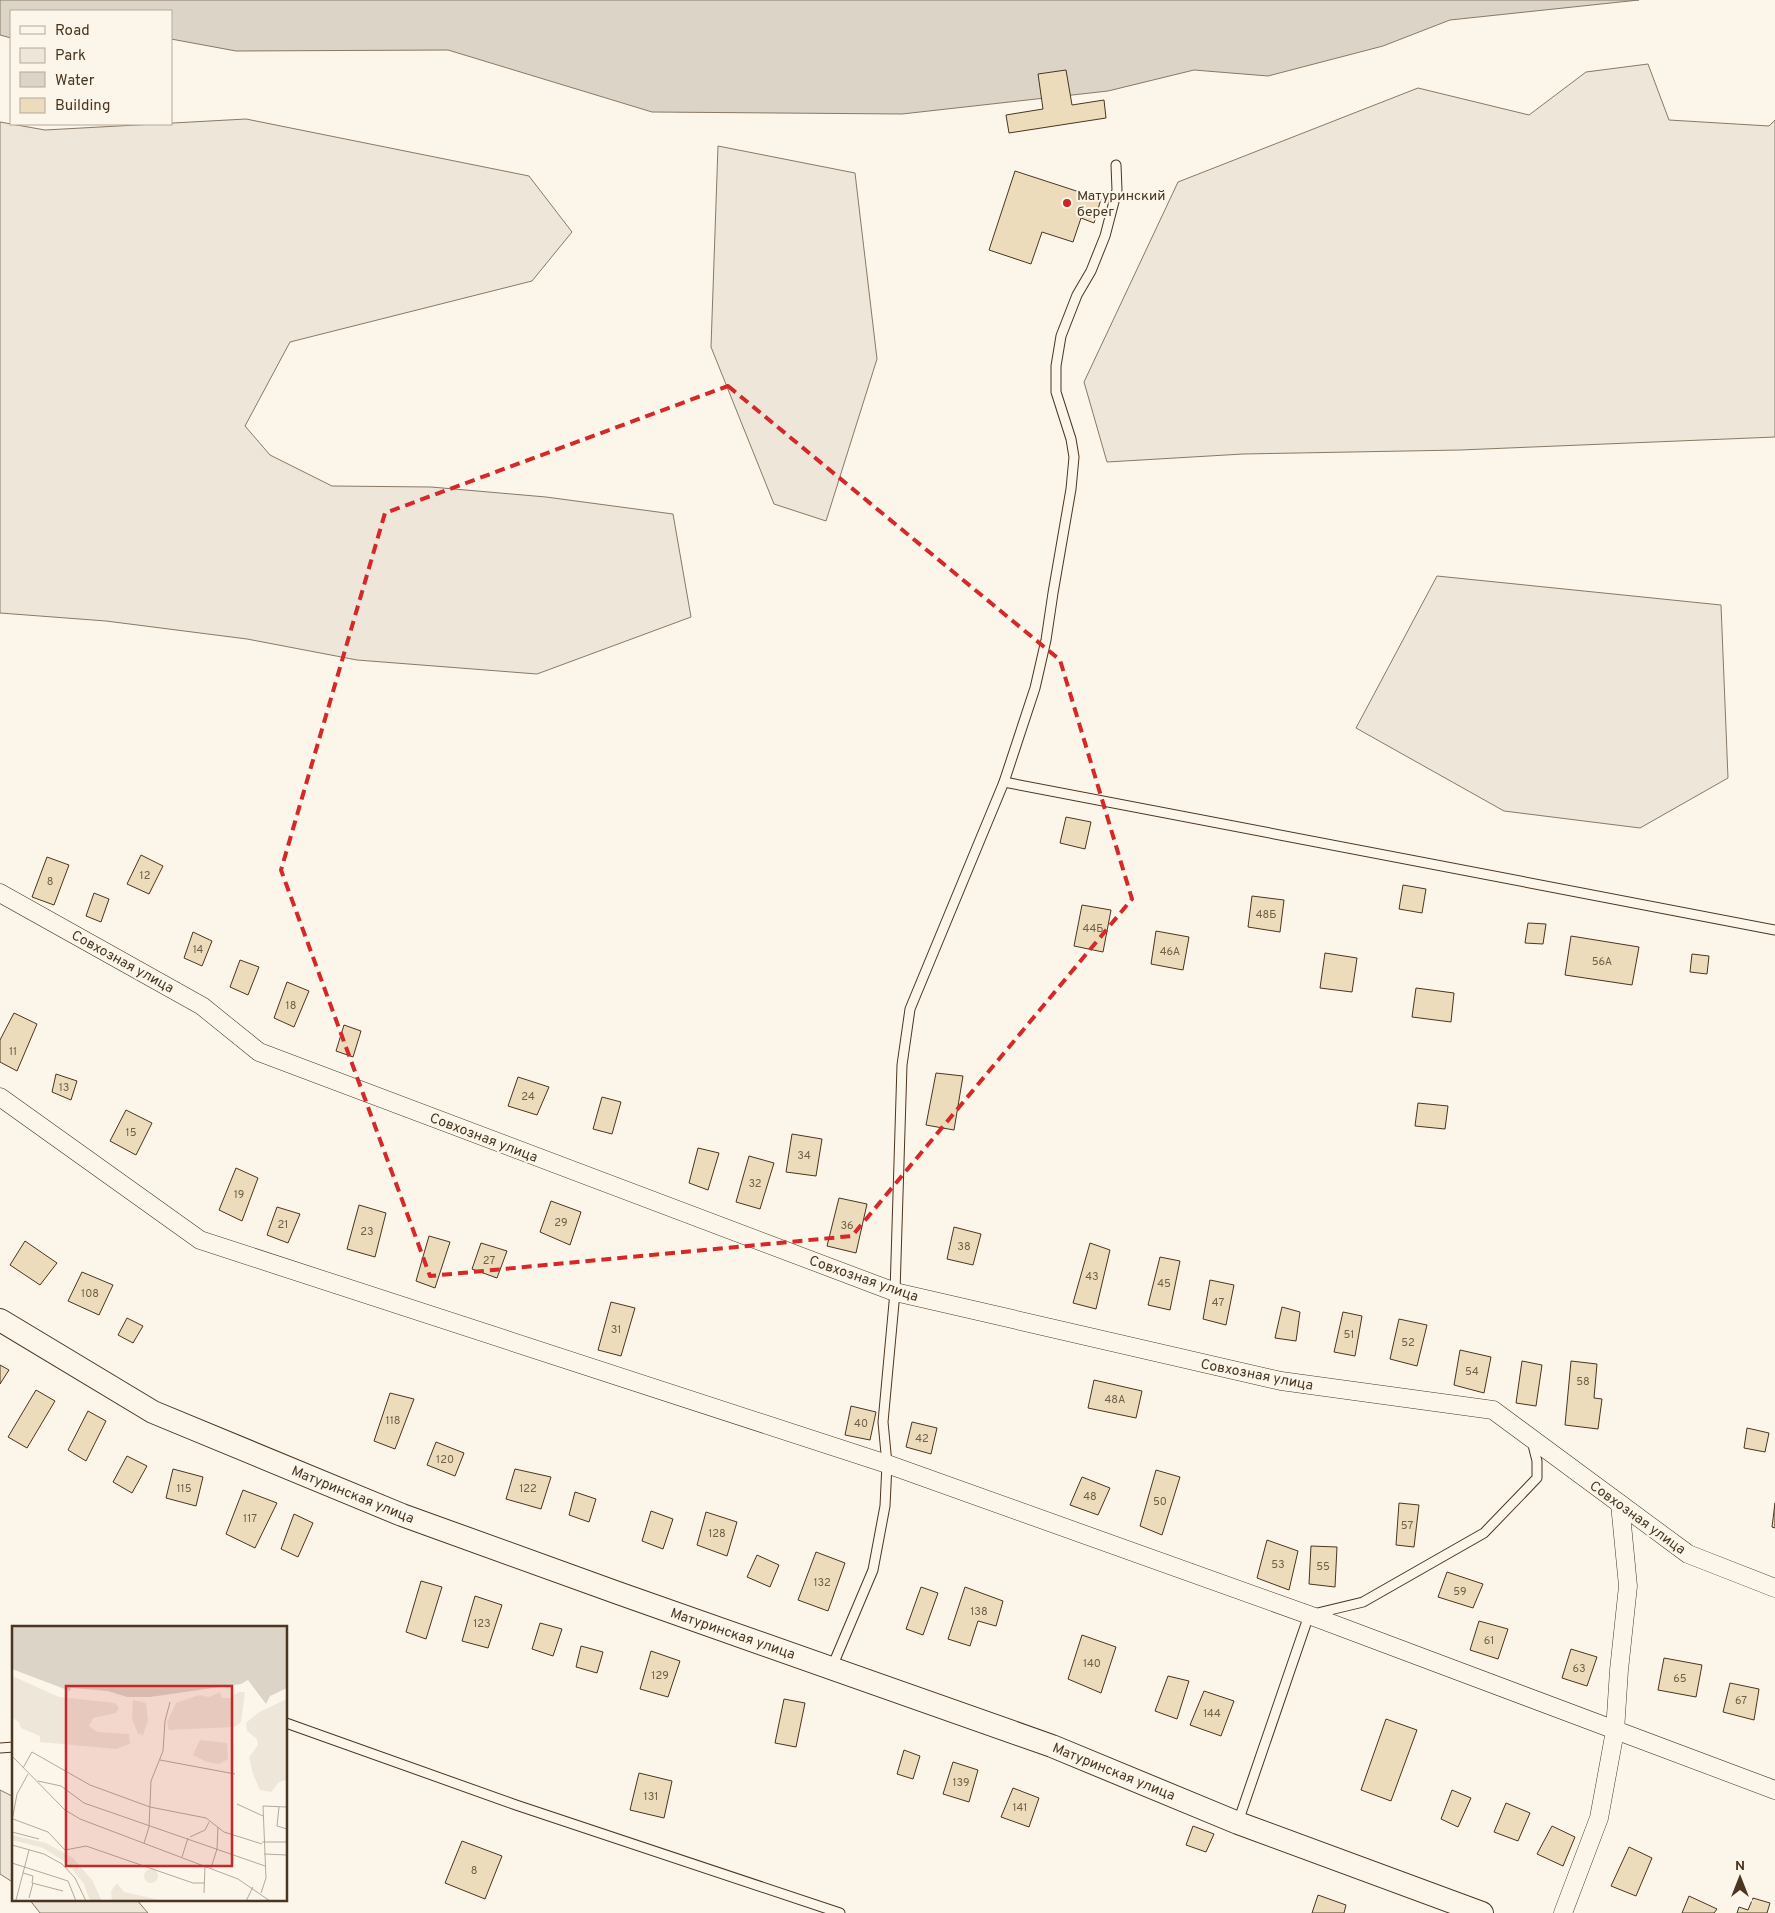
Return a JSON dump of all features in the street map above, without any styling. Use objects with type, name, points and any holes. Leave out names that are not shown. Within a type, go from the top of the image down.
[{"type":"street","name":"Совхозная улица","points":[[0,893],[202,1006],[259,1052],[895,1292],[1281,1381],[1494,1410],[1688,1554],[1775,1588]]},
{"type":"street","points":[[0,1097],[200,1240],[887,1464],[1310,1615],[1775,1790]]},
{"type":"street","name":"Матуринская улица","points":[[0,1320],[153,1412],[402,1515],[618,1594],[832,1667],[1052,1746],[1238,1823],[1482,1913]]},
{"type":"street","points":[[1563,1913],[1599,1818],[1615,1731],[1628,1586],[1620,1504]]},
{"type":"lane","points":[[832,1667],[873,1570],[885,1506],[887,1464],[883,1422],[895,1292],[902,1065],[910,1009],[1004,782],[1035,688],[1046,640],[1052,593],[1071,489],[1074,457],[1071,439],[1056,392],[1056,366],[1061,336],[1077,294],[1090,271],[1105,236],[1117,190],[1116,165]]},
{"type":"lane","points":[[1004,782],[1775,930]]},
{"type":"lane","points":[[1238,1823],[1310,1615],[1364,1602],[1484,1533],[1537,1478],[1537,1461],[1531,1438]]},
{"type":"lane","points":[[288,1724],[516,1805],[840,1913]]},
{"type":"highlighted area","points":[[728,386],[1060,660],[1132,899],[852,1236],[430,1276],[281,870],[385,513]]},
{"type":"green space","points":[[1648,64],[1669,120],[1769,126],[1775,120],[1775,437],[1460,450],[1243,454],[1107,462],[1084,382],[1178,182],[1418,88],[1529,115],[1586,72]]},
{"type":"green space","points":[[246,119],[529,176],[572,232],[532,281],[290,342],[245,426],[270,455],[332,486],[431,487],[546,497],[673,514],[691,617],[537,674],[357,660],[247,639],[106,621],[0,613],[0,122],[45,130],[172,125],[172,123]]},
{"type":"green space","points":[[718,146],[855,173],[877,359],[826,521],[774,504],[711,347]]},
{"type":"green space","points":[[1437,576],[1721,605],[1728,778],[1640,828],[1504,811],[1356,728]]},
{"type":"green space","points":[[0,1790],[12,1796],[12,1882],[0,1874]]},
{"type":"green space","points":[[30,1900],[137,1900],[148,1913],[40,1913]]},
{"type":"water","points":[[0,0],[1639,0],[1450,20],[1383,46],[1268,76],[1194,70],[1108,91],[902,114],[652,112],[448,50],[236,51],[172,39],[172,10],[10,10],[10,38],[0,35]]},
{"type":"building","points":[[1066,70],[1072,105],[1104,100],[1106,118],[1009,133],[1006,115],[1043,109],[1038,74]]},
{"type":"building","points":[[1015,171],[1101,199],[1094,223],[1081,218],[1073,242],[1042,232],[1031,264],[989,250]]},
{"type":"building","points":[[1066,817],[1091,822],[1085,849],[1060,843]]},
{"type":"building","points":[[141,855],[163,866],[149,894],[127,884]]},
{"type":"building","points":[[47,857],[69,865],[54,905],[32,897]]},
{"type":"building","points":[[1403,885],[1426,889],[1422,913],[1399,909]]},
{"type":"building","points":[[94,893],[109,899],[101,922],[86,916]]},
{"type":"building","points":[[1252,896],[1284,900],[1280,932],[1248,927]]},
{"type":"building","points":[[1082,905],[1111,910],[1103,952],[1074,946]]},
{"type":"building","points":[[1528,923],[1546,924],[1543,944],[1525,943]]},
{"type":"building","points":[[1156,931],[1189,937],[1183,970],[1151,964]]},
{"type":"building","points":[[193,932],[212,941],[202,966],[184,958]]},
{"type":"building","points":[[1571,936],[1639,947],[1632,985],[1565,975]]},
{"type":"building","points":[[1325,953],[1357,958],[1352,992],[1320,988]]},
{"type":"building","points":[[1692,954],[1709,956],[1707,974],[1690,972]]},
{"type":"building","points":[[240,960],[259,967],[248,995],[230,987]]},
{"type":"building","points":[[287,982],[309,991],[294,1027],[274,1018]]},
{"type":"building","points":[[1416,988],[1454,993],[1451,1022],[1412,1017]]},
{"type":"building","points":[[14,1013],[37,1024],[17,1071],[0,1062],[0,1040]]},
{"type":"building","points":[[344,1025],[361,1031],[353,1057],[336,1051]]},
{"type":"building","points":[[936,1073],[963,1076],[954,1130],[926,1125]]},
{"type":"building","points":[[56,1074],[77,1081],[71,1100],[52,1092]]},
{"type":"building","points":[[518,1077],[549,1087],[537,1115],[508,1106]]},
{"type":"building","points":[[602,1097],[621,1102],[612,1134],[593,1129]]},
{"type":"building","points":[[1418,1103],[1448,1106],[1445,1129],[1415,1126]]},
{"type":"building","points":[[126,1110],[152,1123],[136,1155],[110,1141]]},
{"type":"building","points":[[792,1134],[822,1139],[816,1176],[786,1172]]},
{"type":"building","points":[[698,1148],[719,1153],[708,1190],[689,1183]]},
{"type":"building","points":[[749,1156],[774,1163],[760,1209],[736,1202]]},
{"type":"building","points":[[236,1168],[258,1178],[242,1221],[219,1210]]},
{"type":"building","points":[[839,1198],[867,1204],[856,1253],[827,1246]]},
{"type":"building","points":[[551,1201],[581,1212],[570,1245],[540,1232]]},
{"type":"building","points":[[359,1205],[386,1213],[375,1257],[347,1249]]},
{"type":"building","points":[[277,1207],[300,1214],[288,1243],[267,1235]]},
{"type":"building","points":[[954,1227],[981,1234],[973,1265],[947,1259]]},
{"type":"building","points":[[429,1236],[450,1242],[435,1288],[416,1281]]},
{"type":"building","points":[[25,1241],[57,1263],[40,1285],[10,1265]]},
{"type":"building","points":[[481,1243],[507,1251],[497,1278],[472,1269]]},
{"type":"building","points":[[1090,1243],[1110,1250],[1096,1309],[1073,1303]]},
{"type":"building","points":[[1160,1257],[1180,1261],[1170,1310],[1148,1305]]},
{"type":"building","points":[[82,1272],[113,1285],[99,1315],[68,1301]]},
{"type":"building","points":[[1210,1280],[1234,1285],[1226,1325],[1203,1319]]},
{"type":"building","points":[[611,1302],[635,1308],[621,1356],[598,1350]]},
{"type":"building","points":[[1282,1307],[1300,1312],[1296,1341],[1275,1338]]},
{"type":"building","points":[[1343,1312],[1362,1316],[1355,1356],[1334,1352]]},
{"type":"building","points":[[127,1318],[143,1326],[133,1343],[118,1335]]},
{"type":"building","points":[[1399,1319],[1427,1325],[1417,1366],[1390,1359]]},
{"type":"building","points":[[1460,1350],[1491,1357],[1484,1393],[1454,1385]]},
{"type":"building","points":[[1522,1361],[1542,1365],[1536,1406],[1516,1403]]},
{"type":"building","points":[[1571,1361],[1597,1364],[1594,1398],[1602,1399],[1598,1429],[1565,1425]]},
{"type":"building","points":[[0,1365],[9,1370],[0,1384]]},
{"type":"building","points":[[1094,1380],[1142,1391],[1136,1418],[1088,1408]]},
{"type":"building","points":[[36,1390],[55,1401],[27,1448],[8,1437]]},
{"type":"building","points":[[390,1393],[414,1399],[395,1449],[374,1441]]},
{"type":"building","points":[[851,1406],[876,1412],[870,1440],[845,1435]]},
{"type":"building","points":[[88,1411],[106,1421],[86,1461],[68,1450]]},
{"type":"building","points":[[912,1422],[937,1428],[931,1454],[906,1447]]},
{"type":"building","points":[[1747,1428],[1769,1433],[1765,1452],[1744,1448]]},
{"type":"building","points":[[436,1442],[464,1453],[455,1476],[427,1465]]},
{"type":"building","points":[[127,1456],[147,1466],[132,1493],[113,1482]]},
{"type":"building","points":[[173,1469],[203,1477],[196,1506],[166,1498]]},
{"type":"building","points":[[515,1469],[551,1477],[541,1509],[506,1499]]},
{"type":"building","points":[[1156,1470],[1180,1477],[1162,1535],[1140,1526]]},
{"type":"building","points":[[1082,1477],[1110,1488],[1098,1515],[1070,1505]]},
{"type":"building","points":[[243,1490],[277,1503],[255,1548],[226,1534]]},
{"type":"building","points":[[575,1492],[596,1499],[589,1522],[569,1515]]},
{"type":"building","points":[[1399,1503],[1419,1505],[1414,1547],[1396,1545]]},
{"type":"building","points":[[1775,1503],[1775,1528],[1772,1527]]},
{"type":"building","points":[[651,1511],[673,1519],[663,1549],[642,1541]]},
{"type":"building","points":[[706,1512],[737,1522],[727,1556],[697,1545]]},
{"type":"building","points":[[294,1514],[313,1523],[298,1557],[281,1549]]},
{"type":"building","points":[[1267,1540],[1298,1551],[1289,1590],[1257,1578]]},
{"type":"building","points":[[1311,1546],[1337,1547],[1335,1587],[1309,1584]]},
{"type":"building","points":[[816,1552],[845,1563],[828,1611],[798,1600]]},
{"type":"building","points":[[757,1555],[779,1565],[770,1587],[747,1577]]},
{"type":"building","points":[[1447,1572],[1483,1584],[1473,1608],[1438,1597]]},
{"type":"building","points":[[421,1581],[442,1587],[426,1639],[406,1632]]},
{"type":"building","points":[[921,1587],[938,1593],[923,1635],[906,1629]]},
{"type":"building","points":[[965,1587],[1003,1601],[996,1626],[978,1621],[970,1646],[948,1639]]},
{"type":"building","points":[[475,1596],[502,1605],[488,1648],[462,1641]]},
{"type":"building","points":[[1479,1621],[1508,1629],[1498,1659],[1470,1650]]},
{"type":"building","points":[[540,1623],[562,1629],[553,1656],[532,1649]]},
{"type":"building","points":[[1082,1635],[1116,1647],[1101,1693],[1068,1679]]},
{"type":"building","points":[[581,1646],[603,1652],[597,1673],[576,1667]]},
{"type":"building","points":[[1571,1649],[1597,1657],[1587,1686],[1562,1678]]},
{"type":"building","points":[[651,1651],[680,1661],[668,1697],[640,1689]]},
{"type":"building","points":[[1664,1658],[1702,1665],[1696,1697],[1658,1690]]},
{"type":"building","points":[[1168,1676],[1189,1681],[1177,1719],[1155,1711]]},
{"type":"building","points":[[1730,1683],[1759,1689],[1754,1720],[1723,1712]]},
{"type":"building","points":[[1204,1691],[1234,1701],[1221,1736],[1190,1725]]},
{"type":"building","points":[[784,1699],[805,1703],[796,1747],[775,1743]]},
{"type":"building","points":[[1386,1719],[1417,1730],[1391,1801],[1361,1790]]},
{"type":"building","points":[[904,1750],[920,1756],[913,1779],[897,1774]]},
{"type":"building","points":[[953,1762],[978,1770],[969,1802],[943,1794]]},
{"type":"building","points":[[639,1773],[672,1781],[664,1818],[630,1810]]},
{"type":"building","points":[[1013,1788],[1039,1798],[1029,1827],[1001,1817]]},
{"type":"building","points":[[1452,1790],[1471,1798],[1458,1827],[1441,1819]]},
{"type":"building","points":[[1506,1803],[1530,1813],[1518,1841],[1494,1832]]},
{"type":"building","points":[[1193,1826],[1214,1834],[1206,1852],[1186,1845]]},
{"type":"building","points":[[1552,1826],[1575,1837],[1563,1866],[1537,1854]]},
{"type":"building","points":[[462,1841],[502,1856],[485,1899],[445,1883]]},
{"type":"building","points":[[1629,1847],[1652,1858],[1636,1896],[1611,1886]]},
{"type":"building","points":[[1318,1895],[1346,1905],[1344,1913],[1312,1913]]},
{"type":"building","points":[[1689,1896],[1717,1909],[1714,1913],[1682,1913]]},
{"type":"building","points":[[1753,1898],[1770,1903],[1767,1913],[1737,1913],[1739,1907],[1748,1910]]},
{"type":"place","name":"Матуринский берег","points":[[1067,203]]}]
